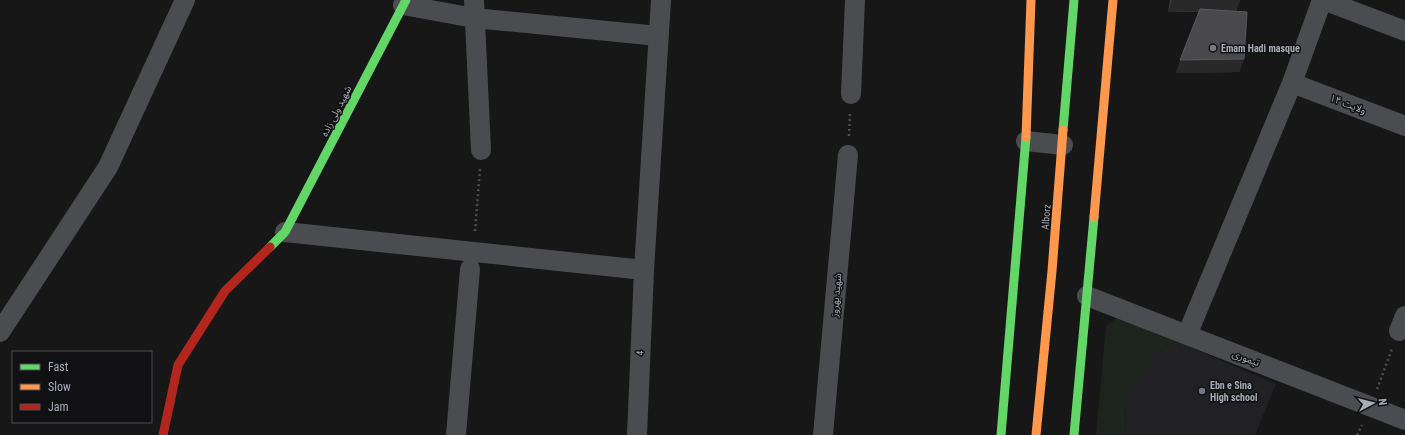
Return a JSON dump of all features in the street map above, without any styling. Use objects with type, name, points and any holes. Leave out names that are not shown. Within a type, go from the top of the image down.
[{"type":"street","points":[[0,332],[108,167],[185,0]]},
{"type":"street","name":"4","points":[[637,435],[644,270],[661,0]]},
{"type":"street","points":[[851,94],[854,0]]},
{"type":"street","points":[[1002,435],[1026,141],[1031,0]]},
{"type":"street","name":"Alborz","points":[[1036,435],[1052,271],[1074,0]]},
{"type":"street","points":[[1074,435],[1113,0]]},
{"type":"street","points":[[1187,335],[1292,83],[1323,0],[1405,31]]},
{"type":"street","points":[[405,2],[474,9],[658,36]]},
{"type":"street","name":"شهید ولی زاده","points":[[163,435],[178,365],[225,291],[285,232],[405,2]]},
{"type":"street","points":[[474,9],[481,150]]},
{"type":"street","name":"ولایت ۱۴","points":[[1292,83],[1405,126]]},
{"type":"street","points":[[1026,141],[1062,145]]},
{"type":"street","name":"شهید بهروز","points":[[823,435],[848,155]]},
{"type":"street","points":[[285,232],[472,261],[644,270]]},
{"type":"street","points":[[456,435],[472,261]]},
{"type":"street","name":"تیموری","points":[[1087,296],[1405,420]]},
{"type":"path","points":[[848,155],[851,94]]},
{"type":"path","points":[[472,261],[481,150]]},
{"type":"path","points":[[1370,406],[1402,324]]},
{"type":"shaded area","points":[[1118,317],[1176,341],[1153,355],[1126,398],[1125,435],[1096,435],[1106,326]]},
{"type":"shaded area","name":"Ebn e Sina High school","points":[[1176,341],[1276,384],[1255,435],[1125,435],[1126,398],[1153,355]]},
{"type":"building","name":"Emam Hadi masque","points":[[1200,9],[1247,12],[1244,59],[1180,60]]},
{"type":"traffic: fast","points":[[270,247],[285,232],[406,0]]},
{"type":"traffic: fast","points":[[1063,130],[1074,0]]},
{"type":"traffic: fast","points":[[1001,435],[1026,137]]},
{"type":"traffic: fast","points":[[1074,435],[1094,217]]},
{"type":"traffic: slow","points":[[1026,137],[1031,0]]},
{"type":"traffic: slow","points":[[1094,217],[1113,0]]},
{"type":"traffic: slow","points":[[1036,435],[1052,271],[1063,130]]},
{"type":"traffic: jam","points":[[163,435],[178,365],[225,291],[270,247]]},
{"type":"place","name":"Emam Hadi masque","points":[[1213,48]]},
{"type":"place","name":"Ebn e Sina High school","points":[[1202,391]]}]
